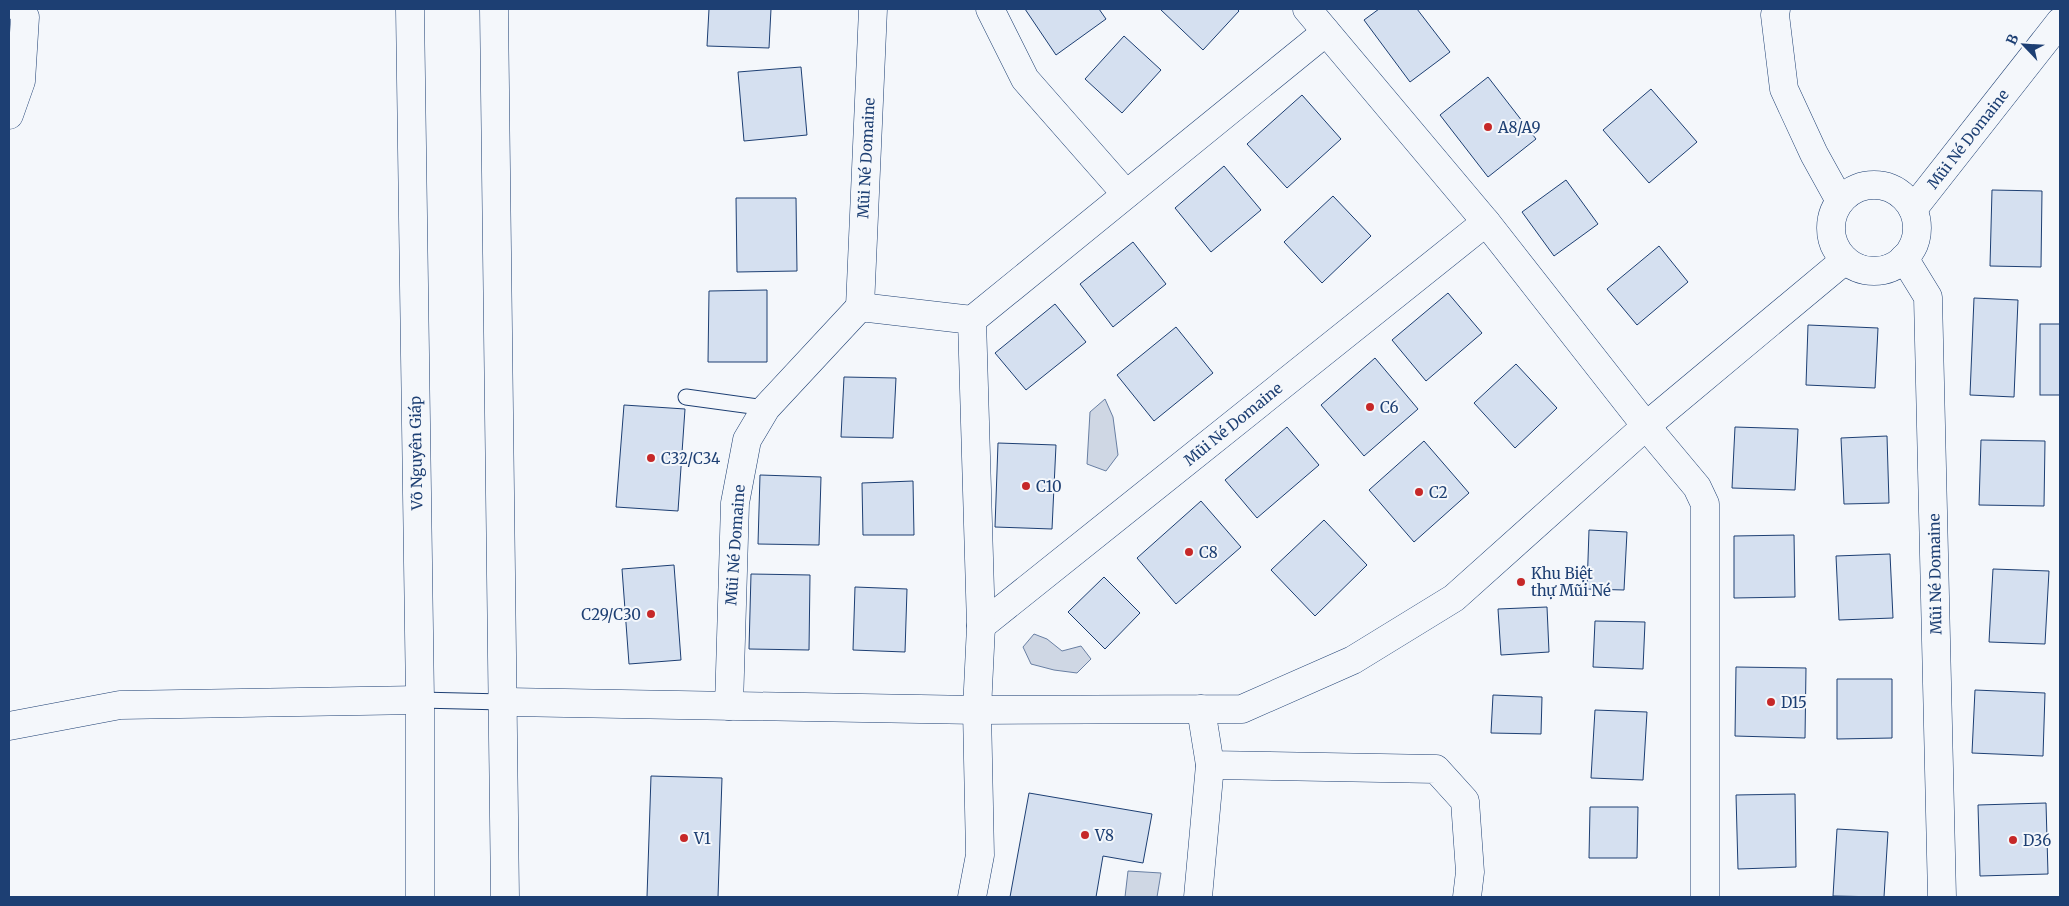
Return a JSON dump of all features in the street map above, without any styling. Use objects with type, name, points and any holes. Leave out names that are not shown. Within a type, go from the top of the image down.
[{"type":"street","points":[[9,115],[21,81],[25,17],[21,9]]},
{"type":"street","name":"Võ Nguyên Giáp","points":[[410,9],[420,700],[420,897]]},
{"type":"street","points":[[494,9],[505,897]]},
{"type":"street","name":"Mũi Né Domaine","points":[[729,706],[735,503],[747,440],[766,408],[860,308],[873,9]]},
{"type":"street","points":[[990,9],[1025,79],[1126,194]]},
{"type":"street","points":[[1307,9],[1486,222],[1646,426],[1697,487],[1706,504],[1705,897]]},
{"type":"street","points":[[1776,9],[1784,89],[1814,154],[1840,201]]},
{"type":"street","name":"Mũi Né Domaine","points":[[1913,209],[2060,22]]},
{"type":"street","points":[[860,308],[972,320],[1326,32]]},
{"type":"street","points":[[1878,184],[1899,192],[1913,209],[1916,235],[1912,248],[1904,258],[1890,267],[1875,271],[1859,268],[1845,260],[1835,246],[1831,232],[1833,216],[1840,201],[1857,188],[1878,184]]},
{"type":"street","name":"Mũi Né Domaine","points":[[981,626],[1486,222]]},
{"type":"street","name":"Mũi Né Domaine","points":[[1904,258],[1928,297],[1942,897]]},
{"type":"street","points":[[503,702],[977,710],[1242,709],[1353,660],[1454,598],[1646,426],[1845,260]]},
{"type":"street","points":[[972,320],[981,626],[977,710],[980,855],[972,897]]},
{"type":"street","points":[[9,726],[120,704],[420,700]]},
{"type":"street","points":[[1198,897],[1210,765],[1201,709]]},
{"type":"street","points":[[1210,765],[1436,769],[1465,801],[1470,872],[1467,897]]},
{"type":"lane","points":[[686,397],[766,408]]},
{"type":"lane","points":[[420,700],[503,702]]},
{"type":"shaded area","points":[[1105,399],[1113,417],[1118,455],[1106,471],[1087,464],[1090,412]]},
{"type":"shaded area","points":[[1034,634],[1047,639],[1062,651],[1081,646],[1091,659],[1077,673],[1031,664],[1023,647]]},
{"type":"shaded area","points":[[1128,871],[1161,873],[1157,897],[1125,897]]},
{"type":"building","points":[[709,9],[771,9],[769,48],[707,46]]},
{"type":"building","points":[[1025,9],[1099,9],[1106,19],[1056,55]]},
{"type":"building","points":[[1160,9],[1237,9],[1239,11],[1203,50]]},
{"type":"building","points":[[1379,9],[1417,9],[1450,52],[1410,82],[1364,20]]},
{"type":"building","points":[[1124,36],[1161,70],[1122,113],[1085,79]]},
{"type":"building","points":[[801,67],[807,135],[744,141],[738,72]]},
{"type":"building","name":"A8/A9","points":[[1488,77],[1536,139],[1488,177],[1440,115]]},
{"type":"building","points":[[1651,89],[1697,142],[1649,183],[1603,130]]},
{"type":"building","points":[[1302,95],[1341,139],[1287,188],[1247,144]]},
{"type":"building","points":[[1224,166],[1261,210],[1211,252],[1175,208]]},
{"type":"building","points":[[1566,180],[1598,224],[1554,256],[1522,212]]},
{"type":"building","points":[[1992,190],[2042,191],[2041,267],[1990,266]]},
{"type":"building","points":[[1333,196],[1371,236],[1322,283],[1284,242]]},
{"type":"building","points":[[736,198],[796,198],[797,271],[737,272]]},
{"type":"building","points":[[1133,242],[1166,284],[1113,327],[1080,284]]},
{"type":"building","points":[[1659,246],[1688,282],[1637,325],[1607,289]]},
{"type":"building","points":[[767,290],[767,362],[708,362],[709,291]]},
{"type":"building","points":[[1448,293],[1482,333],[1426,381],[1392,340]]},
{"type":"building","points":[[1974,298],[2018,300],[2014,397],[1970,395]]},
{"type":"building","points":[[1055,304],[1086,342],[1026,390],[995,353]]},
{"type":"building","points":[[2040,324],[2060,324],[2060,395],[2040,395]]},
{"type":"building","points":[[1808,325],[1878,328],[1875,388],[1806,385]]},
{"type":"building","points":[[1176,327],[1213,373],[1154,421],[1117,375]]},
{"type":"building","name":"C6","points":[[1375,358],[1418,409],[1364,456],[1321,405]]},
{"type":"building","points":[[1516,364],[1557,408],[1515,448],[1474,403]]},
{"type":"building","points":[[844,377],[896,378],[893,438],[841,437]]},
{"type":"building","name":"C32/C34","points":[[624,405],[685,409],[678,511],[616,507]]},
{"type":"building","points":[[1287,427],[1319,465],[1257,518],[1225,480]]},
{"type":"building","points":[[1735,427],[1798,429],[1795,490],[1732,488]]},
{"type":"building","points":[[1887,436],[1889,503],[1844,504],[1841,438]]},
{"type":"building","points":[[1981,440],[2045,441],[2044,506],[1979,505]]},
{"type":"building","name":"C2","points":[[1424,441],[1469,493],[1414,542],[1369,490]]},
{"type":"building","name":"C10","points":[[998,443],[1056,445],[1052,529],[995,527]]},
{"type":"building","points":[[760,475],[821,477],[819,545],[758,544]]},
{"type":"building","points":[[913,481],[914,535],[863,535],[862,483]]},
{"type":"building","name":"C8","points":[[1201,501],[1241,547],[1176,604],[1137,558]]},
{"type":"building","points":[[1324,520],[1367,565],[1315,616],[1271,570]]},
{"type":"building","points":[[1589,530],[1627,532],[1624,590],[1587,589]]},
{"type":"building","points":[[1794,535],[1795,597],[1734,598],[1734,536]]},
{"type":"building","points":[[1890,554],[1893,618],[1839,620],[1836,556]]},
{"type":"building","name":"C29/C30","points":[[674,565],[681,660],[629,664],[622,569]]},
{"type":"building","points":[[1993,569],[2049,571],[2045,644],[1989,642]]},
{"type":"building","points":[[751,574],[810,575],[809,650],[749,649]]},
{"type":"building","points":[[1104,577],[1140,613],[1105,649],[1068,612]]},
{"type":"building","points":[[855,587],[907,589],[905,652],[853,650]]},
{"type":"building","points":[[1547,607],[1549,652],[1501,655],[1498,609]]},
{"type":"building","points":[[1595,621],[1645,622],[1643,669],[1593,667]]},
{"type":"building","name":"D15","points":[[1736,667],[1806,668],[1805,738],[1735,736]]},
{"type":"building","points":[[1837,679],[1892,679],[1892,738],[1837,739]]},
{"type":"building","points":[[1975,690],[2045,693],[2043,756],[1972,753]]},
{"type":"building","points":[[1493,695],[1542,697],[1541,734],[1491,733]]},
{"type":"building","points":[[1595,710],[1647,712],[1643,780],[1591,778]]},
{"type":"building","name":"V1","points":[[651,776],[722,778],[718,897],[647,897]]},
{"type":"building","name":"V8","points":[[1029,793],[1152,814],[1143,863],[1103,856],[1096,897],[1010,897]]},
{"type":"building","points":[[1795,794],[1796,867],[1738,869],[1736,795]]},
{"type":"building","name":"D36","points":[[2046,803],[2048,874],[1980,876],[1978,805]]},
{"type":"building","points":[[1590,807],[1638,807],[1637,858],[1589,858]]},
{"type":"building","points":[[1837,829],[1888,832],[1884,897],[1833,896]]},
{"type":"place","name":"A8/A9","points":[[1488,127]]},
{"type":"place","name":"C6","points":[[1370,407]]},
{"type":"place","name":"C32/C34","points":[[651,458]]},
{"type":"place","name":"C10","points":[[1026,486]]},
{"type":"place","name":"C2","points":[[1419,492]]},
{"type":"place","name":"C8","points":[[1189,552]]},
{"type":"place","name":"Khu Biệt thự Mũi Né","points":[[1521,582]]},
{"type":"place","name":"C29/C30","points":[[651,614]]},
{"type":"place","name":"D15","points":[[1771,702]]},
{"type":"place","name":"V8","points":[[1085,835]]},
{"type":"place","name":"V1","points":[[684,838]]},
{"type":"place","name":"D36","points":[[2013,840]]}]
